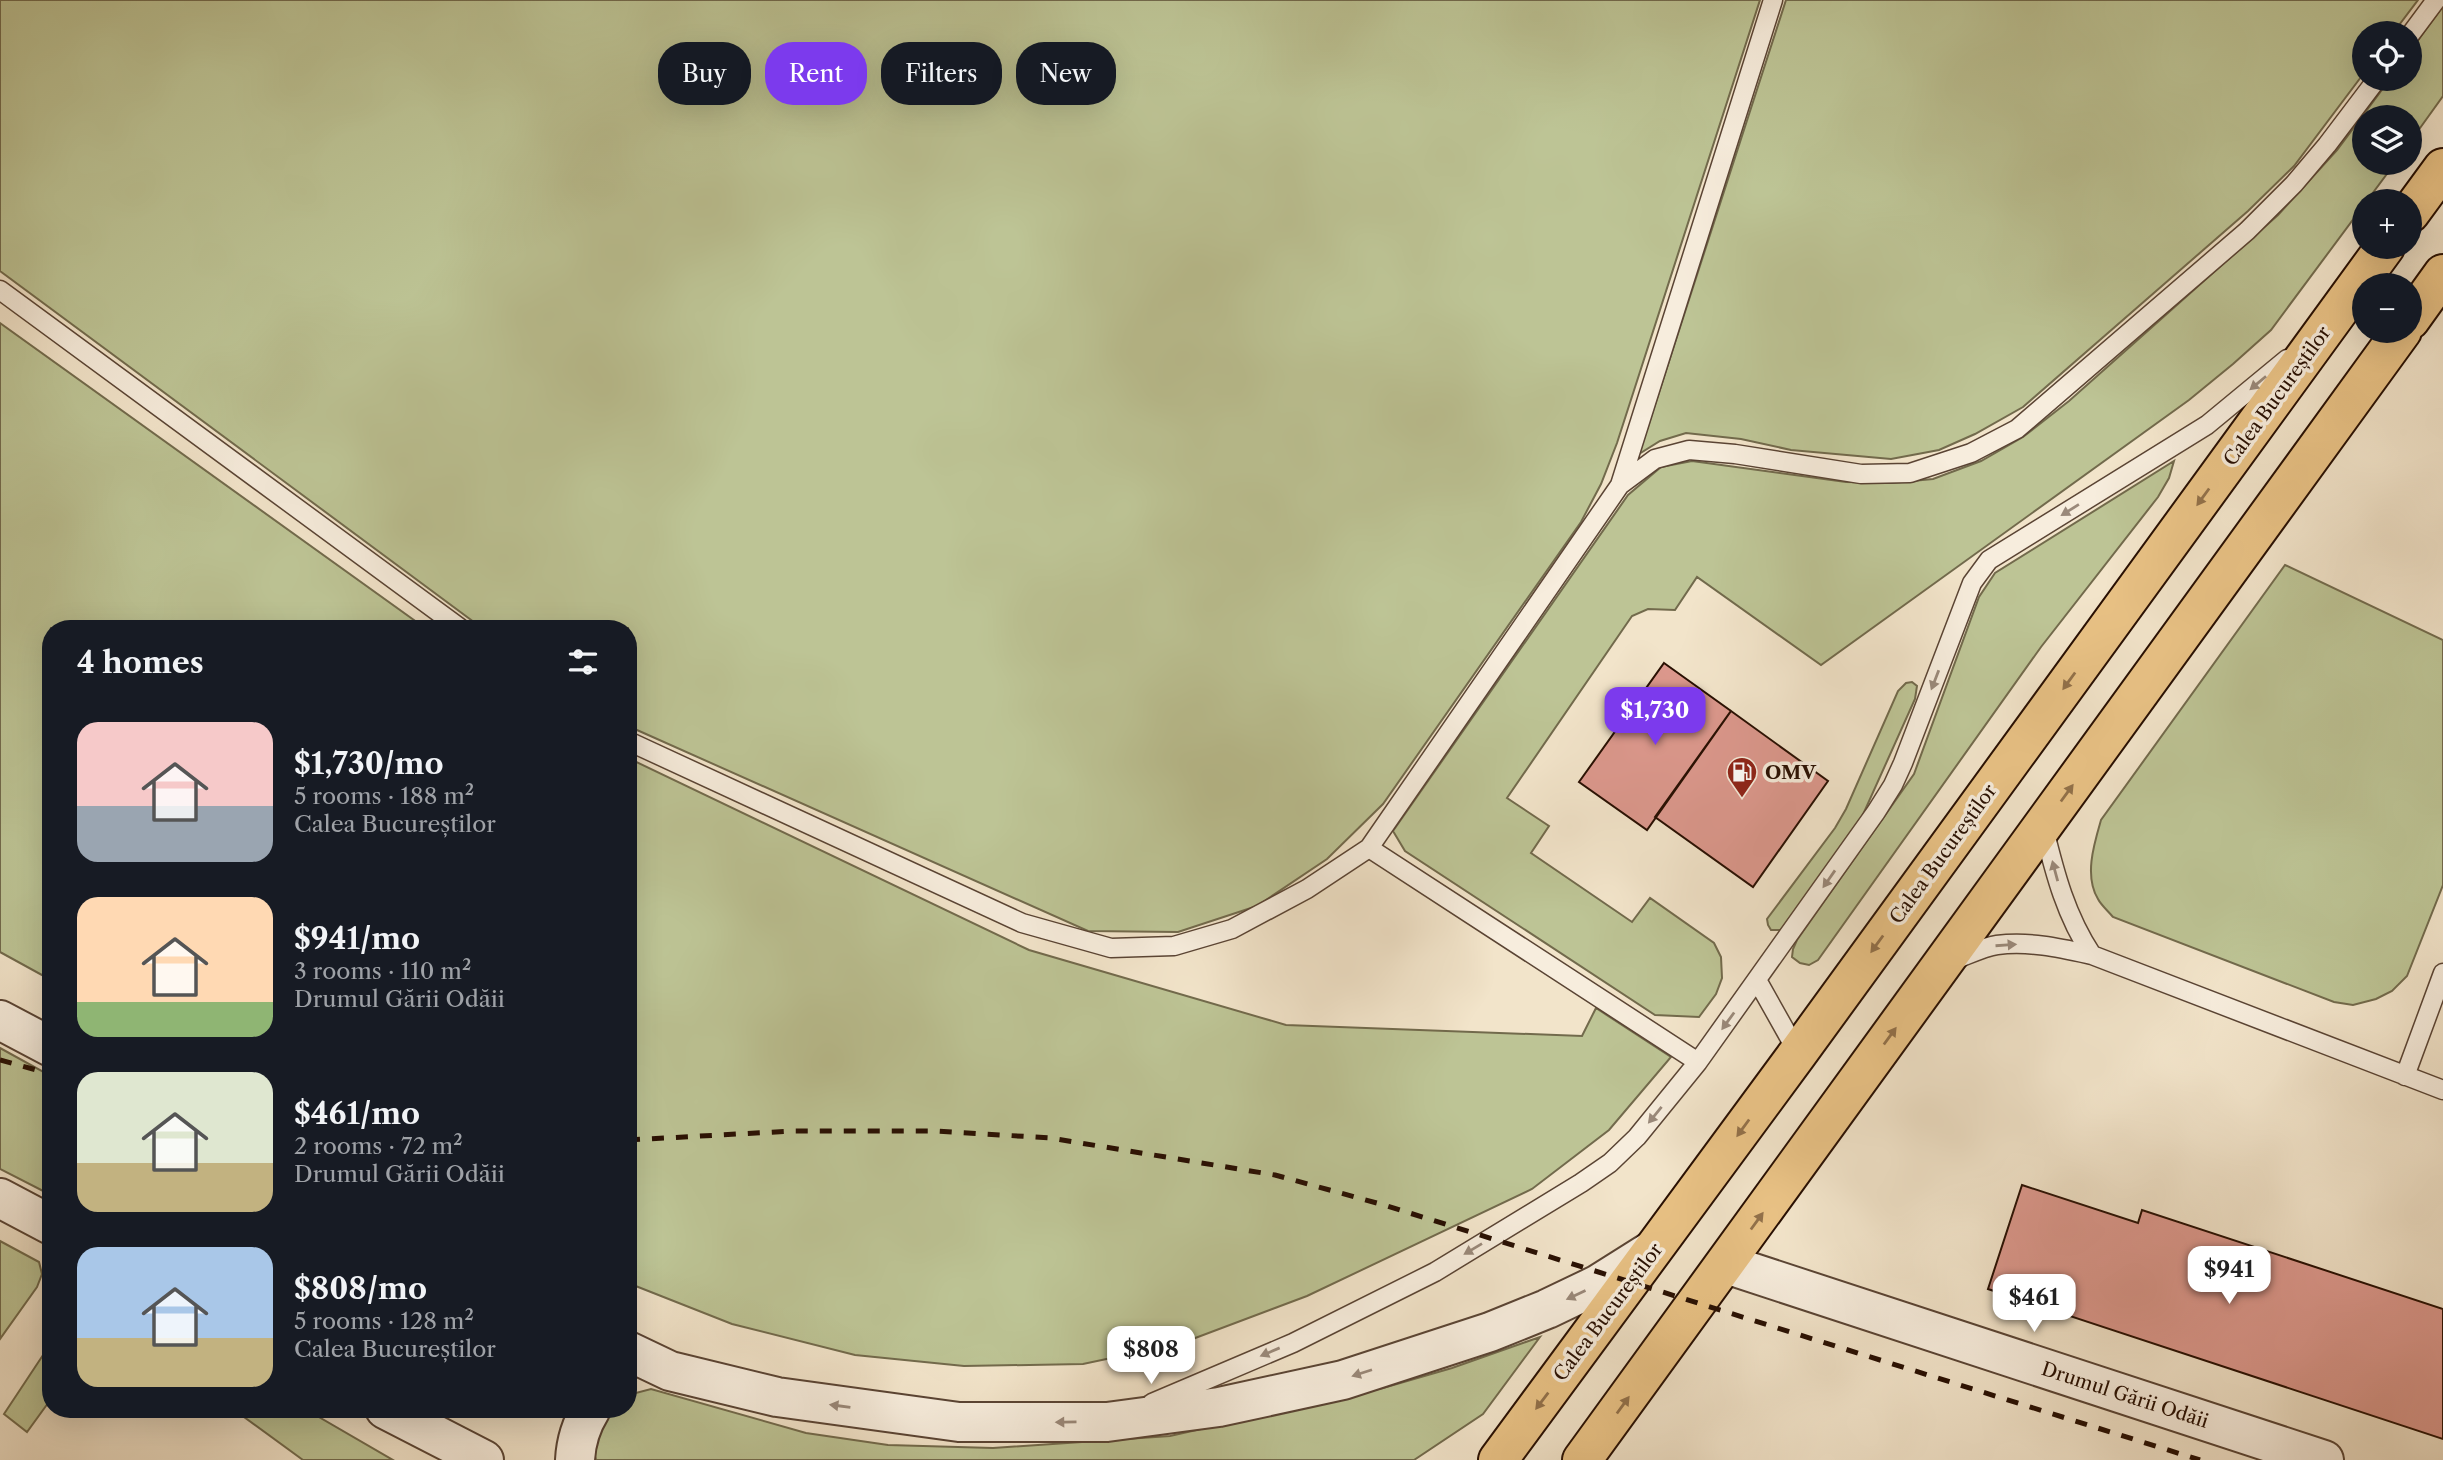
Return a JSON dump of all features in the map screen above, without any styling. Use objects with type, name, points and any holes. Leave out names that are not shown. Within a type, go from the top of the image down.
[{"type":"highway","points":[[2422,197],[2443,168]]},
{"type":"highway","name":"Calea Bucureștilor","points":[[1498,1460],[1656,1248],[2376,259]]},
{"type":"highway","points":[[2422,303],[2443,274]]},
{"type":"highway","points":[[1582,1460],[2393,343]]},
{"type":"street","points":[[0,1020],[42,1042]]},
{"type":"street","points":[[0,1198],[42,1220]]},
{"type":"street","points":[[637,1355],[670,1371],[777,1397],[959,1422],[1107,1422],[1219,1407],[1343,1380],[1490,1332],[1547,1309],[1597,1285],[1656,1248]]},
{"type":"street","name":"Drumul Gării Odăii","points":[[1726,1264],[2324,1460]]},
{"type":"street","points":[[637,1376],[654,1371],[670,1371]]},
{"type":"street","points":[[402,1418],[484,1460]]},
{"type":"street","points":[[575,1460],[576,1445],[585,1418]]},
{"type":"lane","points":[[637,745],[1022,923],[1111,948],[1174,946],[1232,929],[1307,889],[1368,848],[1620,485],[1773,0]]},
{"type":"lane","points":[[2420,21],[2436,0]]},
{"type":"lane","points":[[1620,485],[1655,459],[1689,450],[1735,454],[1861,474],[1910,472],[1971,453],[2017,429],[2247,231],[2294,184],[2368,91]]},
{"type":"lane","points":[[0,290],[449,620]]},
{"type":"lane","points":[[1107,1422],[1293,1343],[1435,1272],[1610,1163],[1637,1137],[1698,1062],[1893,785],[1972,583],[1989,560],[2207,425],[2330,323]]},
{"type":"lane","points":[[2043,827],[2066,906],[2076,932],[2092,955]]},
{"type":"lane","points":[[1368,848],[1698,1062]]},
{"type":"lane","points":[[1941,965],[1995,945],[2053,946],[2092,955],[2443,1090]]},
{"type":"lane","points":[[2405,1076],[2443,973]]},
{"type":"lane","points":[[1758,980],[1798,1053]]},
{"type":"green space","points":[[0,0],[1760,0],[1617,443],[1601,484],[1581,522],[1383,804],[1327,859],[1257,906],[1178,932],[1088,931],[637,730],[637,620],[471,620],[0,271]]},
{"type":"green space","points":[[1786,0],[2418,0],[2402,21],[2352,21],[2352,89],[2294,166],[2248,211],[2023,407],[1975,434],[1939,450],[1891,459],[1791,450],[1741,439],[1686,433],[1660,441],[1639,454]]},
{"type":"green space","points":[[2443,6],[2443,96],[2422,125],[2422,105],[2371,105],[2381,91],[2422,91],[2422,35]]},
{"type":"green space","points":[[2352,130],[2352,175],[2386,175],[2376,189],[2352,189],[2352,221],[2271,330],[2189,400],[1821,665],[1697,577],[1675,610],[1648,609],[1632,616],[1507,798],[1549,826],[1531,853],[1632,922],[1650,898],[1714,943],[1721,957],[1722,978],[1716,994],[1699,1017],[1655,1015],[1405,851],[1393,831],[1628,495],[1661,467],[1692,461],[1846,482],[1891,483],[1933,479],[1981,461],[2023,437],[2069,401],[2278,215]]},
{"type":"green space","points":[[0,323],[414,620],[42,620],[42,975],[0,952]]},
{"type":"green space","points":[[2174,461],[2169,478],[2158,497],[2041,647],[1818,960],[1809,965],[1792,957],[1797,940],[1914,774],[1979,597],[1995,573]]},
{"type":"green space","points":[[2285,565],[2443,640],[2443,885],[2407,976],[2392,991],[2376,999],[2353,1005],[2334,1002],[2113,917],[2099,901],[2092,880],[2092,860],[2101,820]]},
{"type":"green space","points":[[1912,682],[1917,686],[1915,699],[1861,819],[1781,930],[1771,930],[1767,919],[1835,828],[1898,691],[1906,683]]},
{"type":"green space","points":[[637,762],[1029,950],[1286,1025],[1582,1036],[1596,1008],[1671,1057],[1609,1130],[1532,1189],[1307,1296],[1182,1343],[1083,1364],[964,1366],[855,1355],[732,1324],[637,1287]]},
{"type":"green space","points":[[0,1048],[42,1071],[42,1190],[0,1169]]},
{"type":"green space","points":[[0,1241],[39,1262],[42,1274],[37,1287],[0,1339]]},
{"type":"green space","points":[[1540,1337],[1483,1414],[1414,1460],[596,1460],[591,1442],[602,1418],[637,1418],[637,1393],[651,1389],[806,1433],[888,1445],[993,1448],[1170,1436],[1383,1388],[1452,1368]]},
{"type":"green space","points":[[42,1357],[42,1411],[27,1432],[4,1414]]},
{"type":"green space","points":[[245,1418],[321,1418],[393,1460],[303,1460]]},
{"type":"building","points":[[1664,663],[1731,711],[1647,830],[1579,782]]},
{"type":"building","name":"OMV","points":[[1731,711],[1828,781],[1753,887],[1655,817]]},
{"type":"building","points":[[2022,1185],[2138,1223],[2142,1210],[2443,1309],[2443,1439],[1988,1289]]},
{"type":"railway","points":[[0,1060],[42,1072]]},
{"type":"railway","points":[[637,1140],[793,1131],[937,1131],[1050,1138],[1275,1175],[1384,1205],[2200,1460]]},
{"type":"place","name":"OMV","points":[[1742,799]]}]
